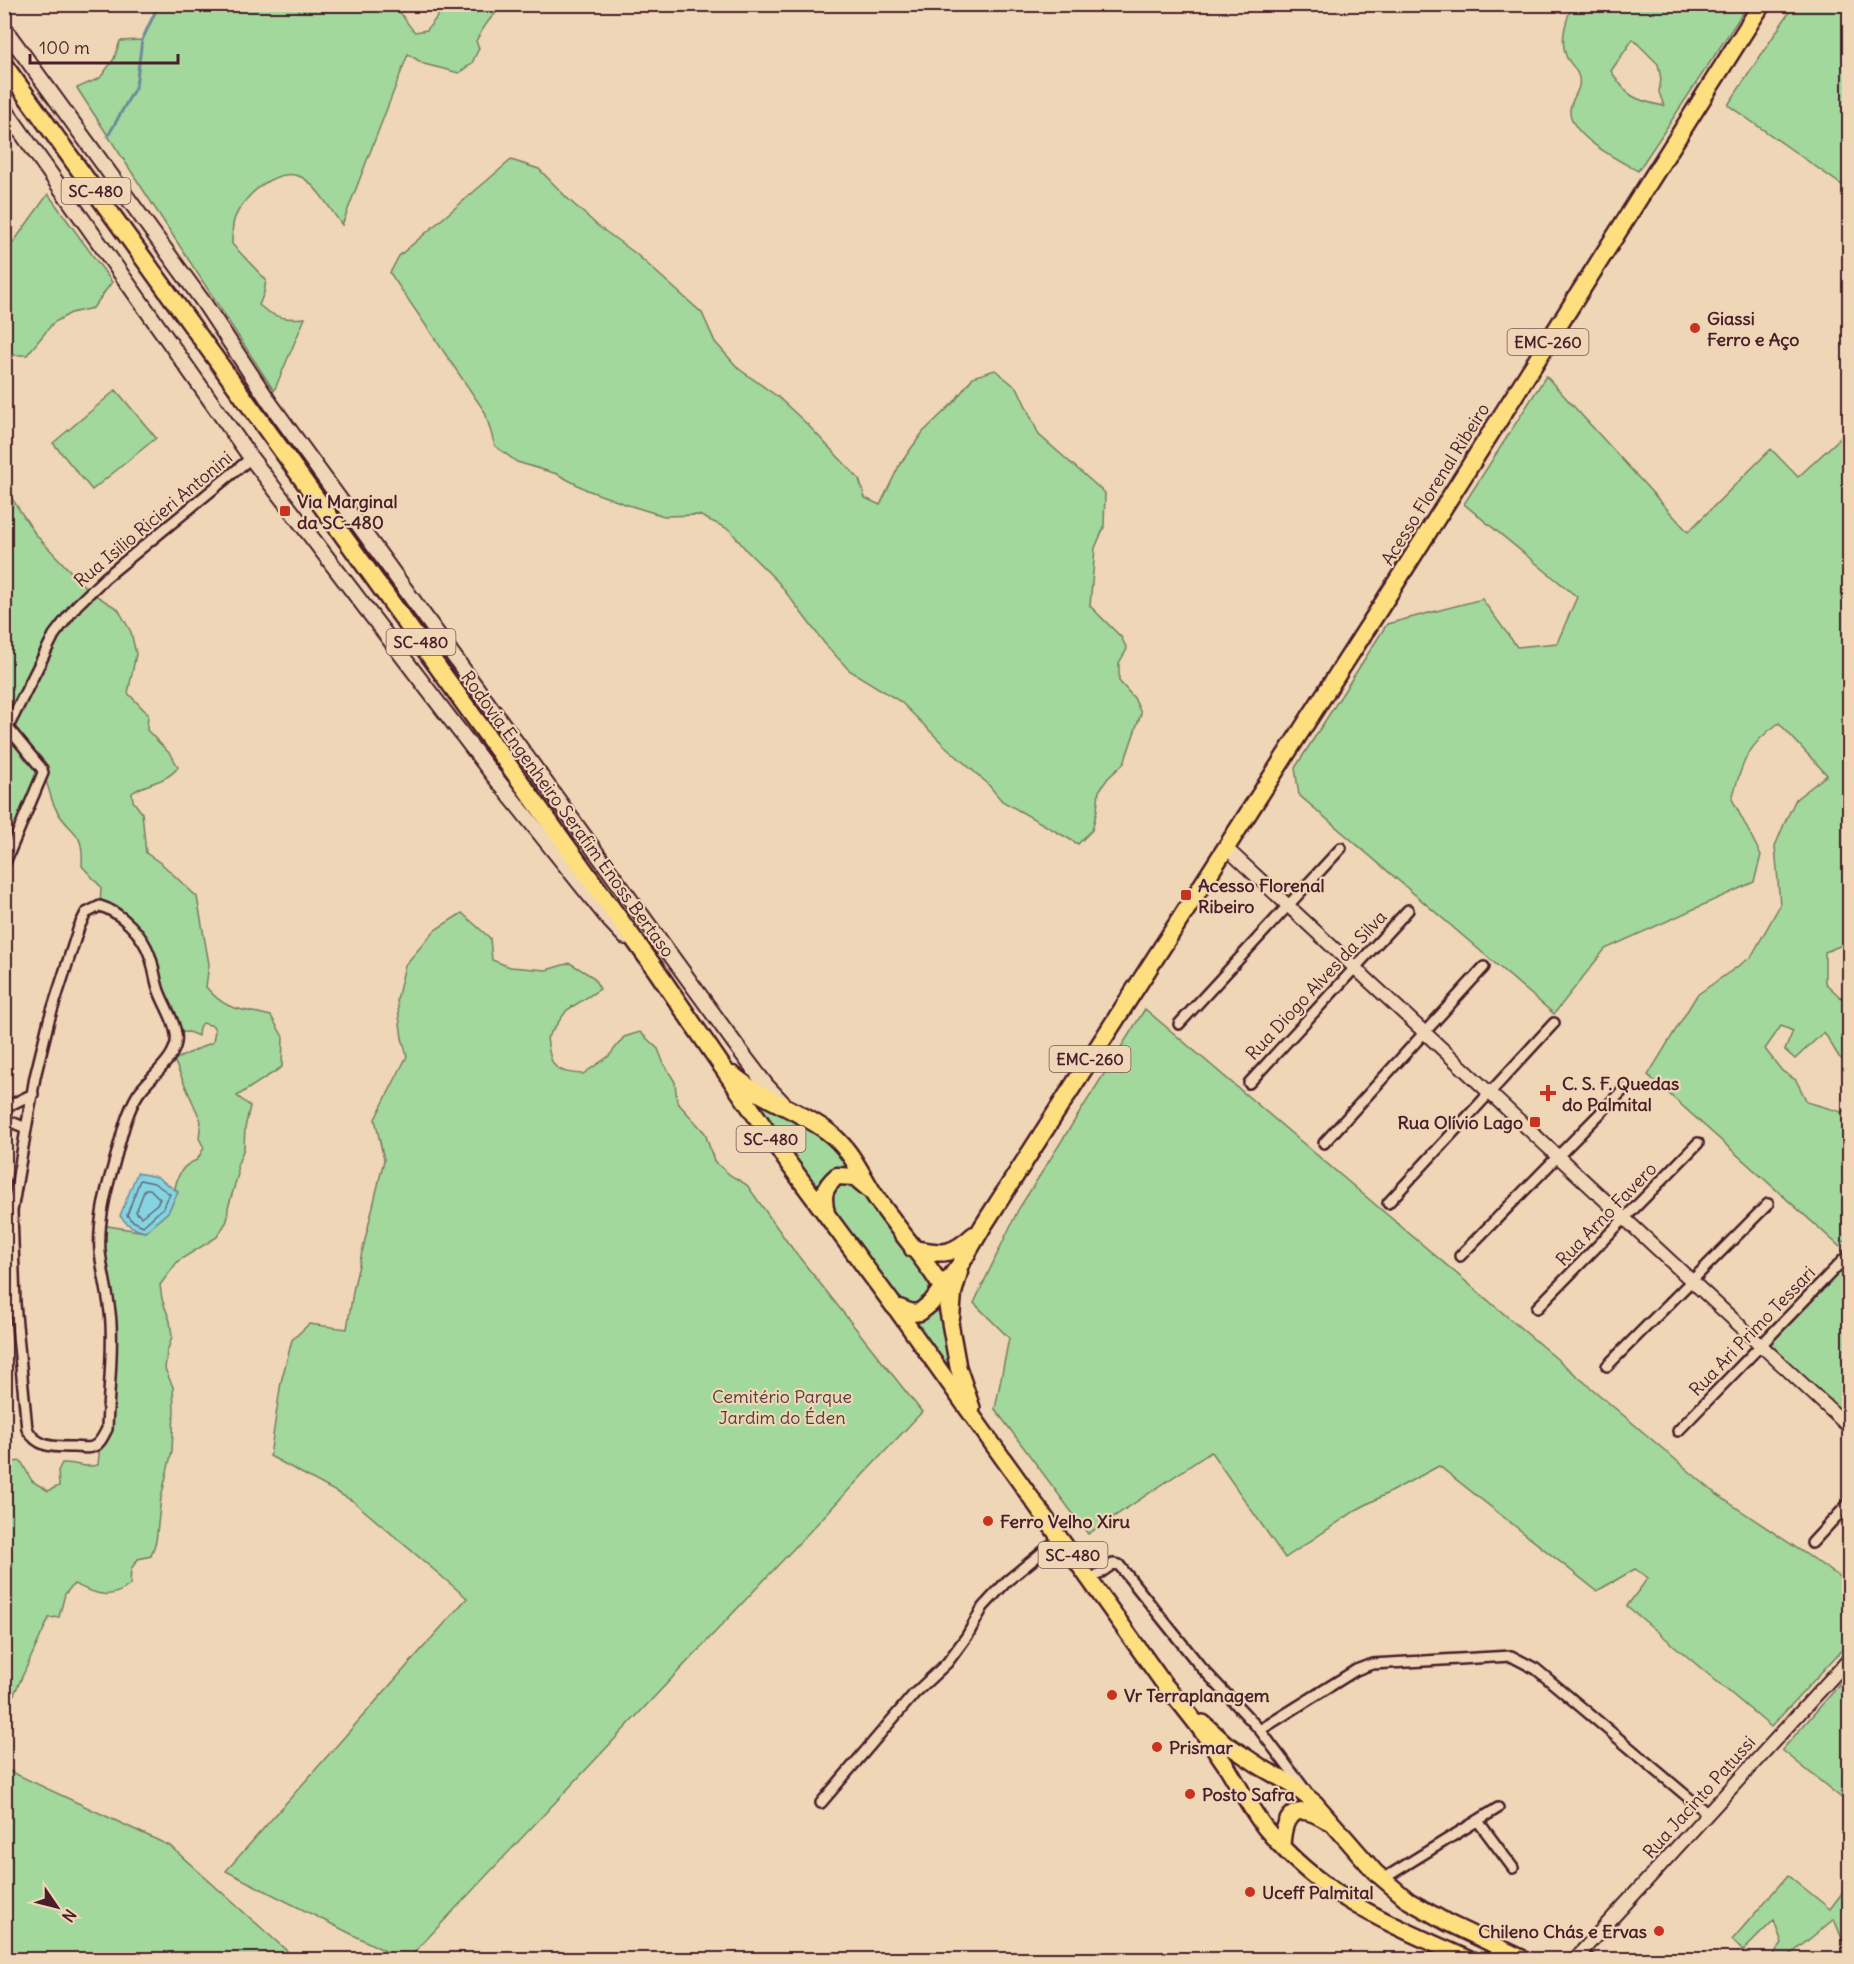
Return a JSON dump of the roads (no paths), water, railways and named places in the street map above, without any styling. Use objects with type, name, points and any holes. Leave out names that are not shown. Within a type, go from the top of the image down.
[{"type":"highway","name":"Acesso Florenal Ribeiro","points":[[894,1306],[912,1313],[920,1312],[931,1303],[962,1262],[1762,4]]},
{"type":"highway","points":[[1717,76],[1776,4]]},
{"type":"highway","name":"Rodovia Engenheiro Serafim Enoss Bertaso","points":[[4,65],[654,967],[789,1164],[894,1306]]},
{"type":"highway","name":"Rodovia Engenheiro Serafim Enoss Bertaso","points":[[718,1063],[747,1087],[814,1122],[844,1146],[913,1249]]},
{"type":"highway","points":[[826,1214],[822,1199],[824,1190],[837,1176],[855,1177],[875,1195]]},
{"type":"highway","name":"Acesso Florenal Ribeiro","points":[[913,1249],[938,1254],[947,1252],[964,1244],[983,1226]]},
{"type":"highway","name":"SC-480","points":[[913,1249],[933,1271],[942,1288]]},
{"type":"highway","points":[[951,1318],[953,1293],[962,1262]]},
{"type":"main road","points":[[4,28],[204,303],[270,403],[741,1052],[777,1097],[792,1110]]},
{"type":"main road","points":[[4,108],[252,458],[493,775],[610,921],[654,967]]},
{"type":"main road","name":"Rodovia Engenheiro Serafim Enoss Bertaso","points":[[942,1288],[951,1318],[958,1367],[979,1427]]},
{"type":"main road","name":"Rodovia Engenheiro Serafim Enoss Bertaso","points":[[894,1306],[1164,1684],[1185,1707],[1225,1743],[1292,1785],[1315,1803],[1383,1879],[1409,1901],[1448,1923],[1526,1959]]},
{"type":"main road","name":"Rodovia Engenheiro Serafim Enoss Bertaso","points":[[1185,1707],[1266,1829],[1297,1863],[1339,1895],[1367,1912],[1470,1959]]},
{"type":"main road","points":[[1282,1846],[1287,1823],[1294,1813],[1301,1810],[1316,1814],[1332,1824]]},
{"type":"street","name":"Rua Isilio Ricieri Antonini","points":[[6,725],[54,635],[77,605],[105,578],[252,458]]},
{"type":"street","points":[[4,865],[43,773],[6,725]]},
{"type":"street","points":[[1225,847],[1850,1428]]},
{"type":"street","points":[[1179,1024],[1341,848]]},
{"type":"street","points":[[100,906],[110,909],[139,935],[150,954],[159,991],[176,1033],[176,1043],[172,1054],[138,1094],[129,1114],[110,1178],[100,1234],[100,1252],[109,1296],[112,1328],[107,1429],[101,1441],[92,1447],[50,1447],[40,1444],[27,1429],[15,1304],[12,1211],[26,1128],[35,1077],[49,1020],[79,927],[86,913],[94,908],[100,906]]},
{"type":"street","name":"Rua Diogo Alves da Silva","points":[[1248,1083],[1408,910]]},
{"type":"street","points":[[1324,1143],[1484,967]]},
{"type":"street","points":[[1388,1203],[1554,1023]]},
{"type":"street","points":[[1460,1256],[1626,1087]]},
{"type":"street","points":[[4,1108],[33,1094]]},
{"type":"street","points":[[4,1119],[26,1128]]},
{"type":"street","name":"Rua Arno Favero","points":[[1537,1308],[1698,1143]]},
{"type":"street","points":[[1608,1366],[1768,1204]]},
{"type":"street","name":"Rua Ari Primo Tessari","points":[[1678,1431],[1850,1253]]},
{"type":"street","points":[[1812,1543],[1850,1502]]},
{"type":"street","points":[[821,1803],[914,1694],[947,1663],[967,1636],[983,1607],[1007,1581],[1060,1538]]},
{"type":"street","points":[[1090,1580],[1113,1563],[1119,1565],[1200,1666],[1260,1730],[1315,1803]]},
{"type":"street","points":[[1260,1730],[1356,1670],[1372,1664],[1510,1656],[1536,1669],[1708,1814]]},
{"type":"street","name":"Rua Jacinto Patussi","points":[[1577,1957],[1850,1658]]},
{"type":"street","points":[[1383,1879],[1498,1808]]},
{"type":"street","points":[[1478,1821],[1513,1868]]},
{"type":"street","points":[[1577,1957],[1592,1959]]},
{"type":"water","points":[[137,1173],[157,1177],[178,1192],[168,1212],[145,1232],[131,1227],[120,1216]]},
{"type":"waterway","points":[[108,136],[136,86],[142,40],[159,4]]},
{"type":"place","name":"Giassi Ferro e Aço","points":[[1695,328]]},
{"type":"place","name":"Via Marginal da SC-480","points":[[285,511]]},
{"type":"place","name":"Acesso Florenal Ribeiro","points":[[1186,895]]},
{"type":"place","name":"C. S. F. Quedas do Palmital","points":[[1548,1093]]},
{"type":"place","name":"Rua Olívio Lago","points":[[1535,1122]]},
{"type":"place","name":"Ferro Velho Xiru","points":[[988,1521]]},
{"type":"place","name":"Vr Terraplanagem","points":[[1112,1695]]},
{"type":"place","name":"Prismar","points":[[1157,1747]]},
{"type":"place","name":"Posto Safra","points":[[1190,1794]]},
{"type":"place","name":"Uceff Palmital","points":[[1250,1892]]},
{"type":"place","name":"Chileno Chás e Ervas","points":[[1659,1931]]},
{"type":"park label","name":"Cemitério Parque Jardim do Éden","points":[[782,1406]]}]
